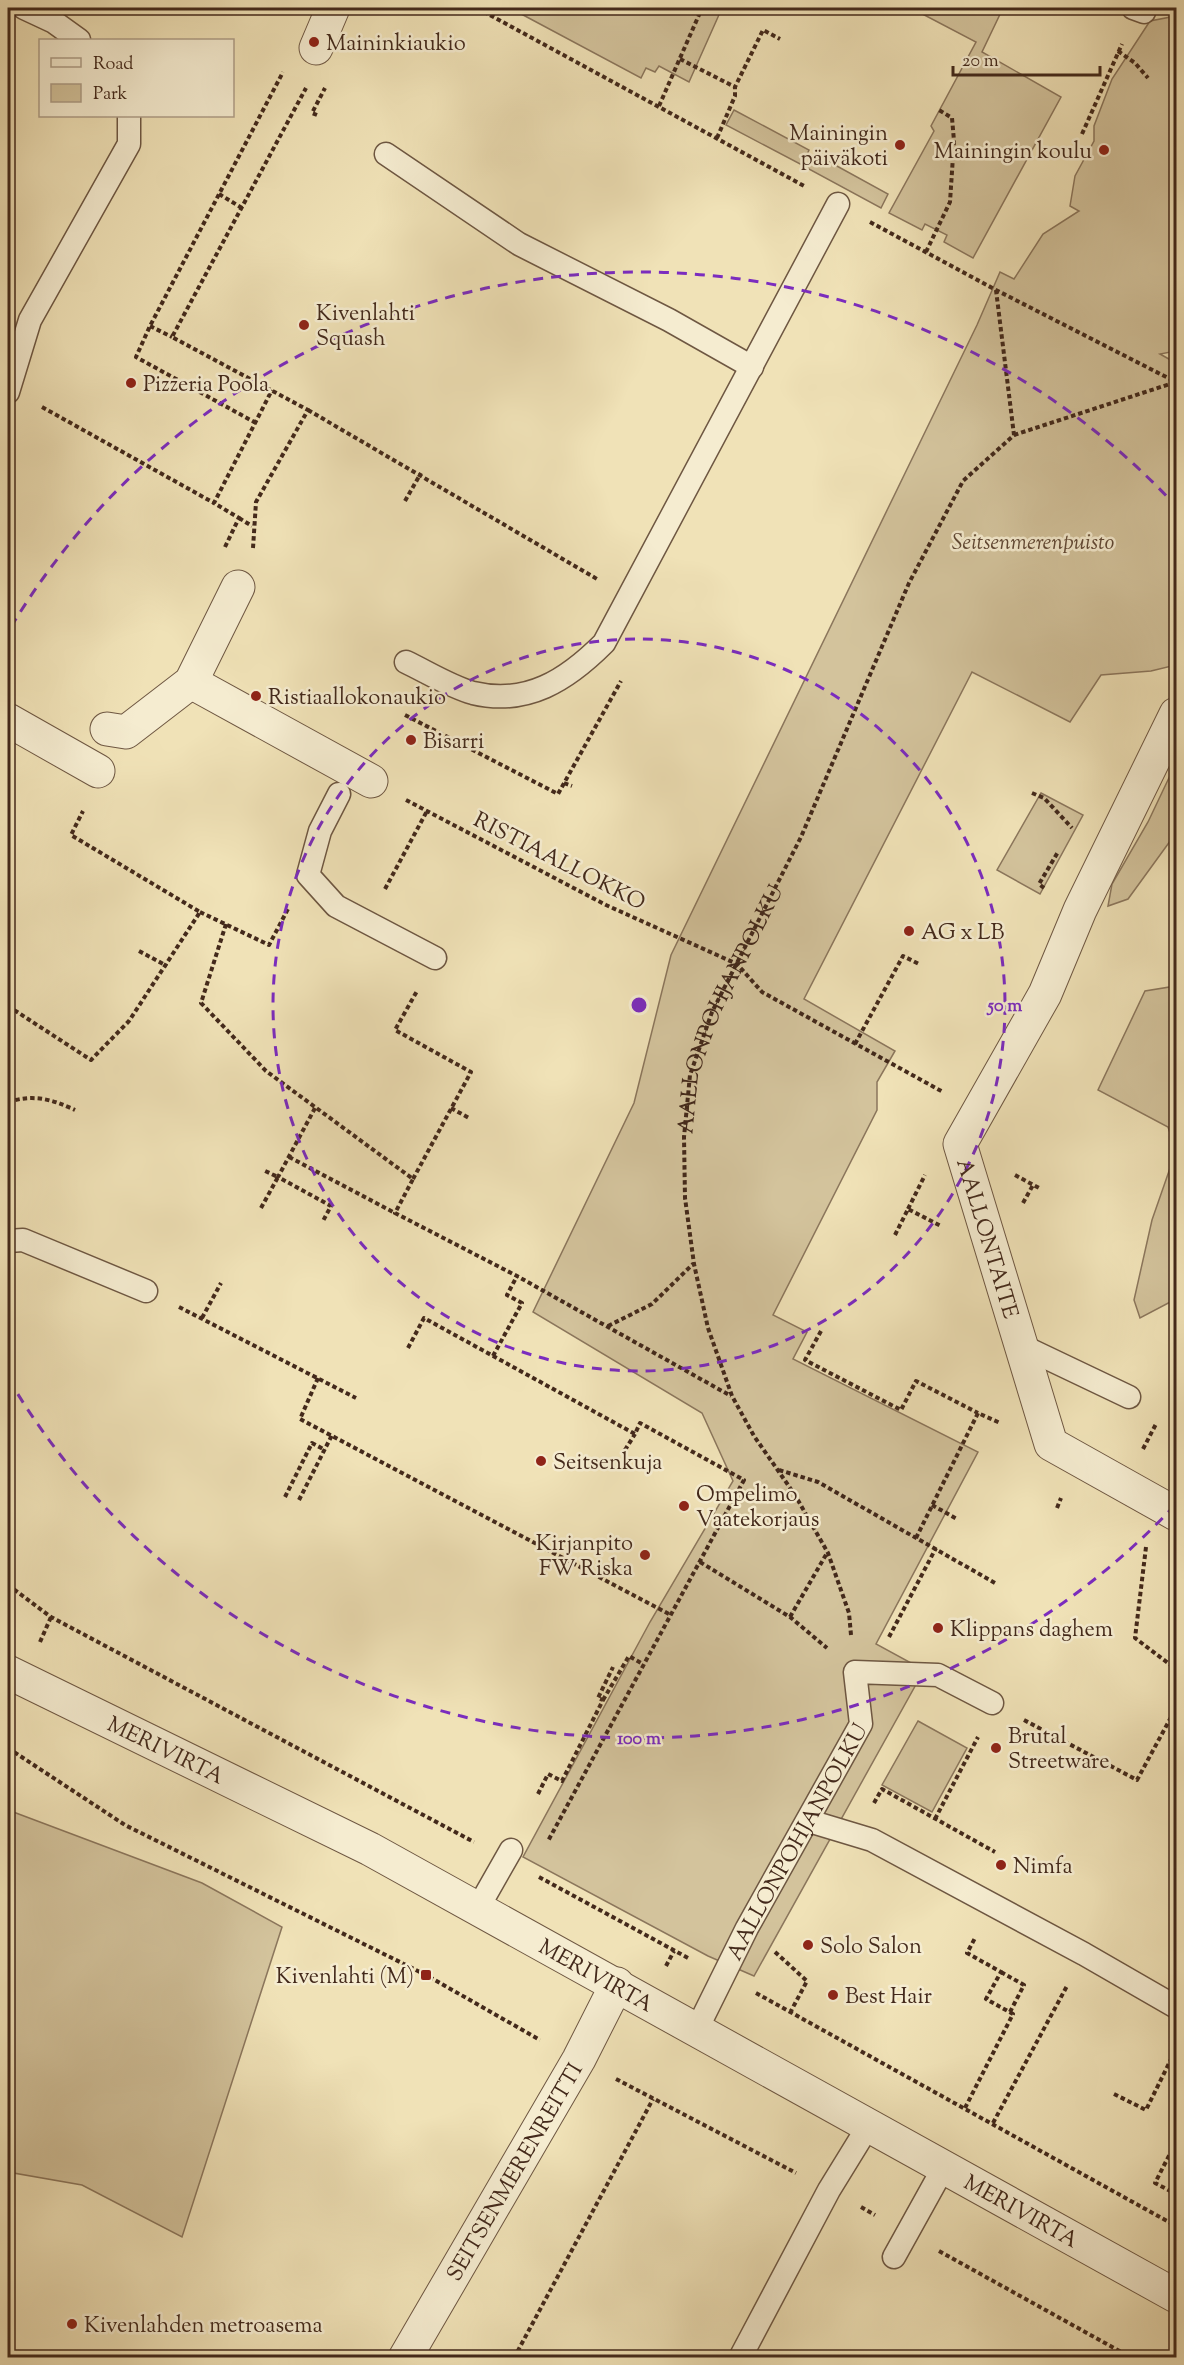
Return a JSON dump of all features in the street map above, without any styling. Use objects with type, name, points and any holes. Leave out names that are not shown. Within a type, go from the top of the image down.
[{"type":"street","points":[[316,48],[333,8]]},
{"type":"street","points":[[107,729],[126,732],[190,682],[238,587]]},
{"type":"street","points":[[190,682],[370,781]]},
{"type":"street","name":"AALLONTAITE","points":[[1176,714],[1129,817],[1080,910],[1045,994],[960,1144],[1051,1444],[1176,1514]]},
{"type":"street","points":[[8,720],[98,771]]},
{"type":"street","name":"MERIVIRTA","points":[[8,1671],[370,1849],[945,2165],[1176,2296]]},
{"type":"street","name":"SEITSENMERENREITTI","points":[[405,2358],[579,2059],[617,1984]]},
{"type":"lane","points":[[24,8],[54,22],[78,39]]},
{"type":"lane","points":[[8,392],[30,320],[129,144],[129,117]]},
{"type":"lane","points":[[386,154],[519,244],[669,320],[752,367]]},
{"type":"lane","points":[[406,662],[472,692],[510,698],[546,687],[582,665],[604,643],[838,204]]},
{"type":"lane","points":[[339,794],[320,831],[308,875],[336,906],[435,958]]},
{"type":"lane","points":[[8,1241],[22,1240],[146,1291]]},
{"type":"lane","points":[[1022,1346],[1129,1397]]},
{"type":"lane","points":[[855,1672],[938,1675],[992,1703]]},
{"type":"lane","name":"AALLONPOHJANPOLKU","points":[[697,2029],[747,1928],[809,1821],[861,1724],[855,1672]]},
{"type":"lane","points":[[809,1821],[872,1840],[1084,1954],[1176,2007]]},
{"type":"lane","points":[[478,1908],[508,1854]]},
{"type":"lane","points":[[740,2358],[829,2190],[869,2125]]},
{"type":"lane","points":[[894,2257],[945,2165]]},
{"type":"path","points":[[659,106],[702,8]]},
{"type":"path","points":[[717,138],[735,96],[735,87],[763,30],[780,39]]},
{"type":"path","points":[[1082,134],[1118,51],[1128,36]]},
{"type":"path","points":[[256,423],[136,357],[150,326],[288,63],[316,48]]},
{"type":"path","points":[[1118,51],[1135,63],[1148,78]]},
{"type":"path","points":[[680,59],[735,87]]},
{"type":"path","points":[[172,337],[307,86]]},
{"type":"path","points":[[927,252],[950,202],[954,141],[952,118],[939,110]]},
{"type":"path","points":[[219,194],[242,208]]},
{"type":"path","points":[[996,290],[1014,435]]},
{"type":"path","points":[[150,326],[272,390],[421,473],[629,598]]},
{"type":"path","name":"AALLONPOHJANPOLKU","points":[[849,1613],[828,1553],[732,1396],[708,1328],[694,1264],[685,1198],[684,1147],[690,1075],[712,1012],[801,837],[909,583],[963,481],[1014,435],[1176,382]]},
{"type":"path","points":[[214,503],[272,390]]},
{"type":"path","points":[[253,555],[252,526],[256,502],[308,410]]},
{"type":"path","points":[[64,419],[252,526]]},
{"type":"path","points":[[405,501],[421,473]]},
{"type":"path","points":[[221,555],[239,518]]},
{"type":"path","points":[[405,716],[558,794],[606,709]]},
{"type":"path","name":"RISTIAALLOKKO","points":[[370,781],[606,904],[737,964]]},
{"type":"path","points":[[564,783],[572,786]]},
{"type":"path","points":[[1032,793],[1044,798]]},
{"type":"path","points":[[382,894],[427,811]]},
{"type":"path","points":[[82,842],[200,912],[269,945]]},
{"type":"path","points":[[8,1006],[91,1060],[129,1021],[167,966],[200,912]]},
{"type":"path","points":[[226,924],[201,1003],[266,1071],[413,1179]]},
{"type":"path","points":[[139,951],[167,966]]},
{"type":"path","points":[[855,1044],[903,956],[917,961]]},
{"type":"path","points":[[395,1213],[471,1072],[395,1030],[435,958]]},
{"type":"path","points":[[737,964],[762,992],[954,1098]]},
{"type":"path","points":[[8,1102],[23,1097],[48,1098],[75,1110]]},
{"type":"path","points":[[261,1208],[315,1108]]},
{"type":"path","points":[[451,1108],[469,1118]]},
{"type":"path","points":[[289,1157],[517,1276],[732,1396]]},
{"type":"path","points":[[263,1170],[331,1206],[323,1221]]},
{"type":"path","points":[[908,1209],[915,1195]]},
{"type":"path","points":[[608,1327],[652,1304],[694,1264]]},
{"type":"path","points":[[493,1356],[522,1303],[507,1295],[517,1276]]},
{"type":"path","points":[[202,1318],[221,1283]]},
{"type":"path","points":[[146,1291],[356,1398]]},
{"type":"path","points":[[408,1348],[424,1318],[635,1434]]},
{"type":"path","points":[[820,1331],[805,1360],[901,1410],[916,1381],[978,1413]]},
{"type":"path","points":[[318,1378],[300,1419],[669,1614]]},
{"type":"path","points":[[531,1872],[669,1614],[744,1480],[640,1423],[625,1450]]},
{"type":"path","points":[[916,1538],[970,1429]]},
{"type":"path","points":[[299,1500],[332,1435]]},
{"type":"path","points":[[285,1497],[312,1443],[324,1450]]},
{"type":"path","points":[[778,1470],[818,1482],[994,1583]]},
{"type":"path","points":[[932,1505],[957,1519]]},
{"type":"path","points":[[1147,1543],[1135,1638],[1176,1669]]},
{"type":"path","points":[[887,1641],[936,1548]]},
{"type":"path","points":[[790,1617],[828,1553]]},
{"type":"path","points":[[700,1562],[790,1617],[855,1672]]},
{"type":"path","points":[[8,1585],[51,1617],[508,1854],[531,1872],[674,1951]]},
{"type":"path","points":[[538,1794],[548,1774],[562,1781],[603,1700],[629,1656],[643,1664]]},
{"type":"path","points":[[603,1700],[598,1698],[613,1667]]},
{"type":"path","points":[[1015,1715],[1137,1780],[1176,1708]]},
{"type":"path","points":[[8,1748],[125,1825],[426,1975],[526,2033],[653,2099],[514,2358]]},
{"type":"path","points":[[935,1819],[970,1751]]},
{"type":"path","points":[[882,1789],[995,1852]]},
{"type":"path","points":[[747,1928],[807,1981],[790,2011],[1174,2224],[1176,2214]]},
{"type":"path","points":[[980,1929],[967,1953],[1024,1985],[1010,2012]]},
{"type":"path","points":[[964,2108],[1013,2014],[986,1999],[1001,1972]]},
{"type":"path","points":[[993,2123],[1048,2020]]},
{"type":"path","points":[[1036,2041],[1042,2043]]},
{"type":"path","points":[[1114,2094],[1146,2110],[1176,2049]]},
{"type":"path","points":[[1170,2062],[1176,2066]]},
{"type":"path","points":[[1176,2142],[1155,2183],[1176,2194]]},
{"type":"green space","points":[[510,8],[722,8],[689,82],[659,66],[655,72],[646,68],[641,78]]},
{"type":"green space","points":[[911,8],[1003,8],[982,52],[1061,97],[973,258],[944,242],[947,235],[925,224],[922,230],[889,213],[934,131],[931,126],[976,42]]},
{"type":"green space","name":"Seitsenmerenpuisto","points":[[1176,16],[1176,351],[1160,354],[1176,363],[1176,665],[1151,671],[1101,675],[1070,722],[972,672],[804,999],[895,1051],[877,1082],[877,1110],[773,1315],[807,1332],[793,1359],[978,1452],[876,1644],[924,1670],[754,1976],[708,1956],[523,1857],[650,1622],[733,1481],[702,1413],[533,1312],[634,1103],[671,955],[977,325],[1000,272],[1014,279],[1043,234],[1079,211],[1070,206],[1075,176],[1094,141],[1094,126],[1112,79],[1150,21]]},
{"type":"green space","points":[[734,110],[809,150],[802,165],[726,125]]},
{"type":"green space","points":[[815,154],[888,194],[881,208],[807,168]]},
{"type":"green space","points":[[1176,763],[1176,833],[1128,899],[1108,906],[1112,884],[1148,822]]},
{"type":"green space","points":[[1041,793],[1083,815],[1040,894],[997,870]]},
{"type":"green space","points":[[1176,986],[1176,1151],[1168,1127],[1098,1090],[1145,991]]},
{"type":"green space","points":[[1176,1151],[1176,1299],[1140,1318],[1134,1300],[1152,1220]]},
{"type":"green space","points":[[918,1721],[967,1748],[932,1812],[882,1785]]},
{"type":"green space","points":[[8,1810],[202,1883],[282,1927],[182,2237],[82,2185],[8,2172]]},
{"type":"place","name":"Maininkiaukio","points":[[314,42]]},
{"type":"place","name":"Mainingin päiväkoti","points":[[900,145]]},
{"type":"place","name":"Mainingin koulu","points":[[1104,150]]},
{"type":"place","name":"Kivenlahti Squash","points":[[304,325]]},
{"type":"place","name":"Pizzeria Poola","points":[[131,383]]},
{"type":"place","name":"Ristiaallokonaukio","points":[[256,696]]},
{"type":"place","name":"Bisarri","points":[[411,740]]},
{"type":"place","name":"AG x LB","points":[[909,931]]},
{"type":"place","name":"Seitsenkuja","points":[[541,1461]]},
{"type":"place","name":"Ompelimo Vaatekorjaus","points":[[684,1506]]},
{"type":"place","name":"Kirjanpito FW Riska","points":[[645,1555]]},
{"type":"place","name":"Klippans daghem","points":[[938,1628]]},
{"type":"place","name":"Brutal Streetware","points":[[996,1748]]},
{"type":"place","name":"Nimfa","points":[[1001,1865]]},
{"type":"place","name":"Solo Salon","points":[[808,1945]]},
{"type":"place","name":"Kivenlahti (M)","points":[[426,1975]]},
{"type":"place","name":"Best Hair","points":[[833,1995]]},
{"type":"place","name":"Kivenlahden metroasema","points":[[72,2324]]}]
